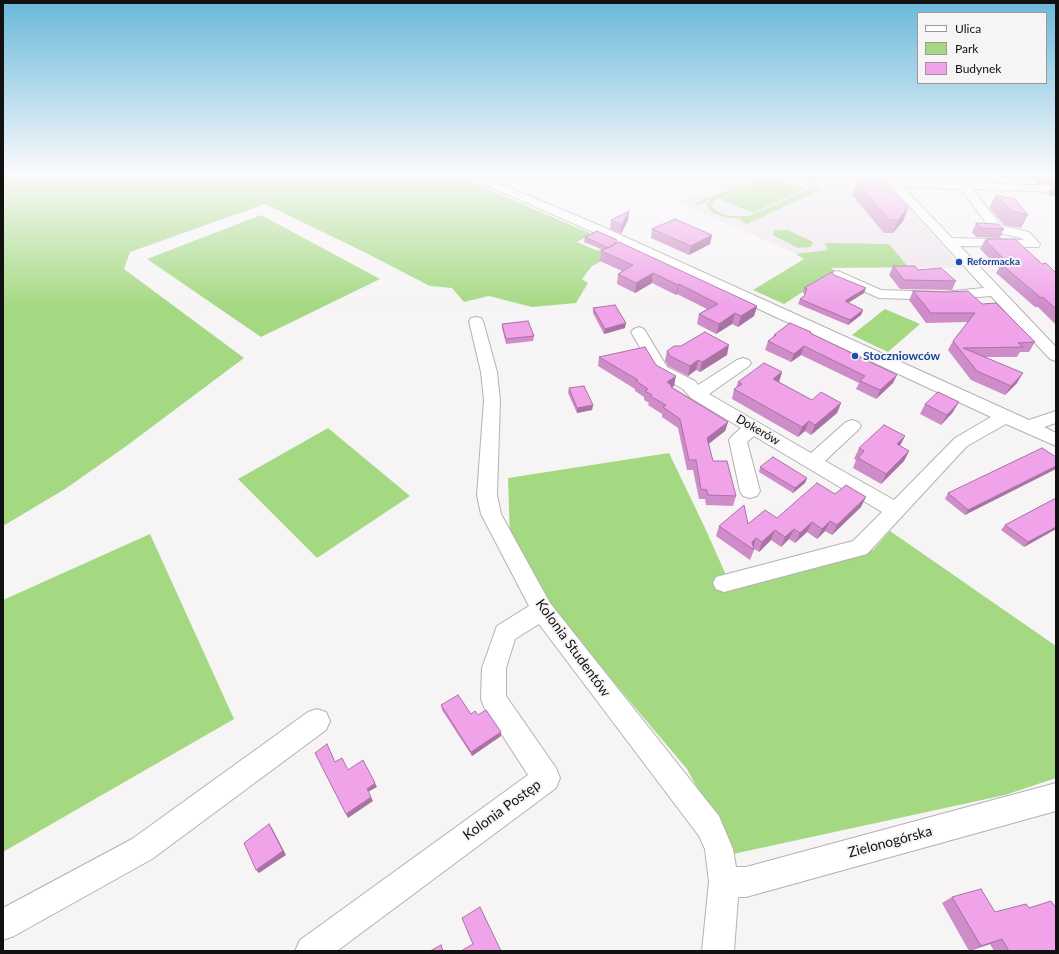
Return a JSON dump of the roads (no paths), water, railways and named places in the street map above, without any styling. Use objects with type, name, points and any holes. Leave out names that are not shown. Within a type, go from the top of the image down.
[{"type":"street","points":[[573,219],[1056,440]]},
{"type":"street","points":[[927,219],[1056,356]]},
{"type":"street","points":[[949,242],[1034,244],[1025,235],[999,229],[989,219]]},
{"type":"street","points":[[838,275],[879,294],[943,296],[995,291]]},
{"type":"street","name":"Kolonia Studentów","points":[[476,322],[489,372],[492,400],[487,495],[491,514],[542,610],[708,826],[720,849],[724,882],[718,951]]},
{"type":"street","name":"Dokerów","points":[[639,332],[661,370],[689,385],[697,394],[753,428],[895,510]]},
{"type":"street","points":[[697,394],[743,363]]},
{"type":"street","points":[[724,583],[860,548],[961,442],[1005,417]]},
{"type":"street","points":[[1028,427],[1056,417]]},
{"type":"street","points":[[814,462],[852,426]]},
{"type":"street","points":[[750,491],[738,440],[753,428]]},
{"type":"street","name":"Kolonia Postęp","points":[[311,951],[546,778],[493,699],[494,668],[505,633],[542,610]]},
{"type":"street","points":[[3,925],[142,849],[317,721]]},
{"type":"street","name":"Zielonogórska","points":[[724,882],[746,882],[1056,797]]},
{"type":"place","name":"Reformacka","points":[[959,262]]},
{"type":"place","name":"Stoczniowców","points":[[855,356]]}]
